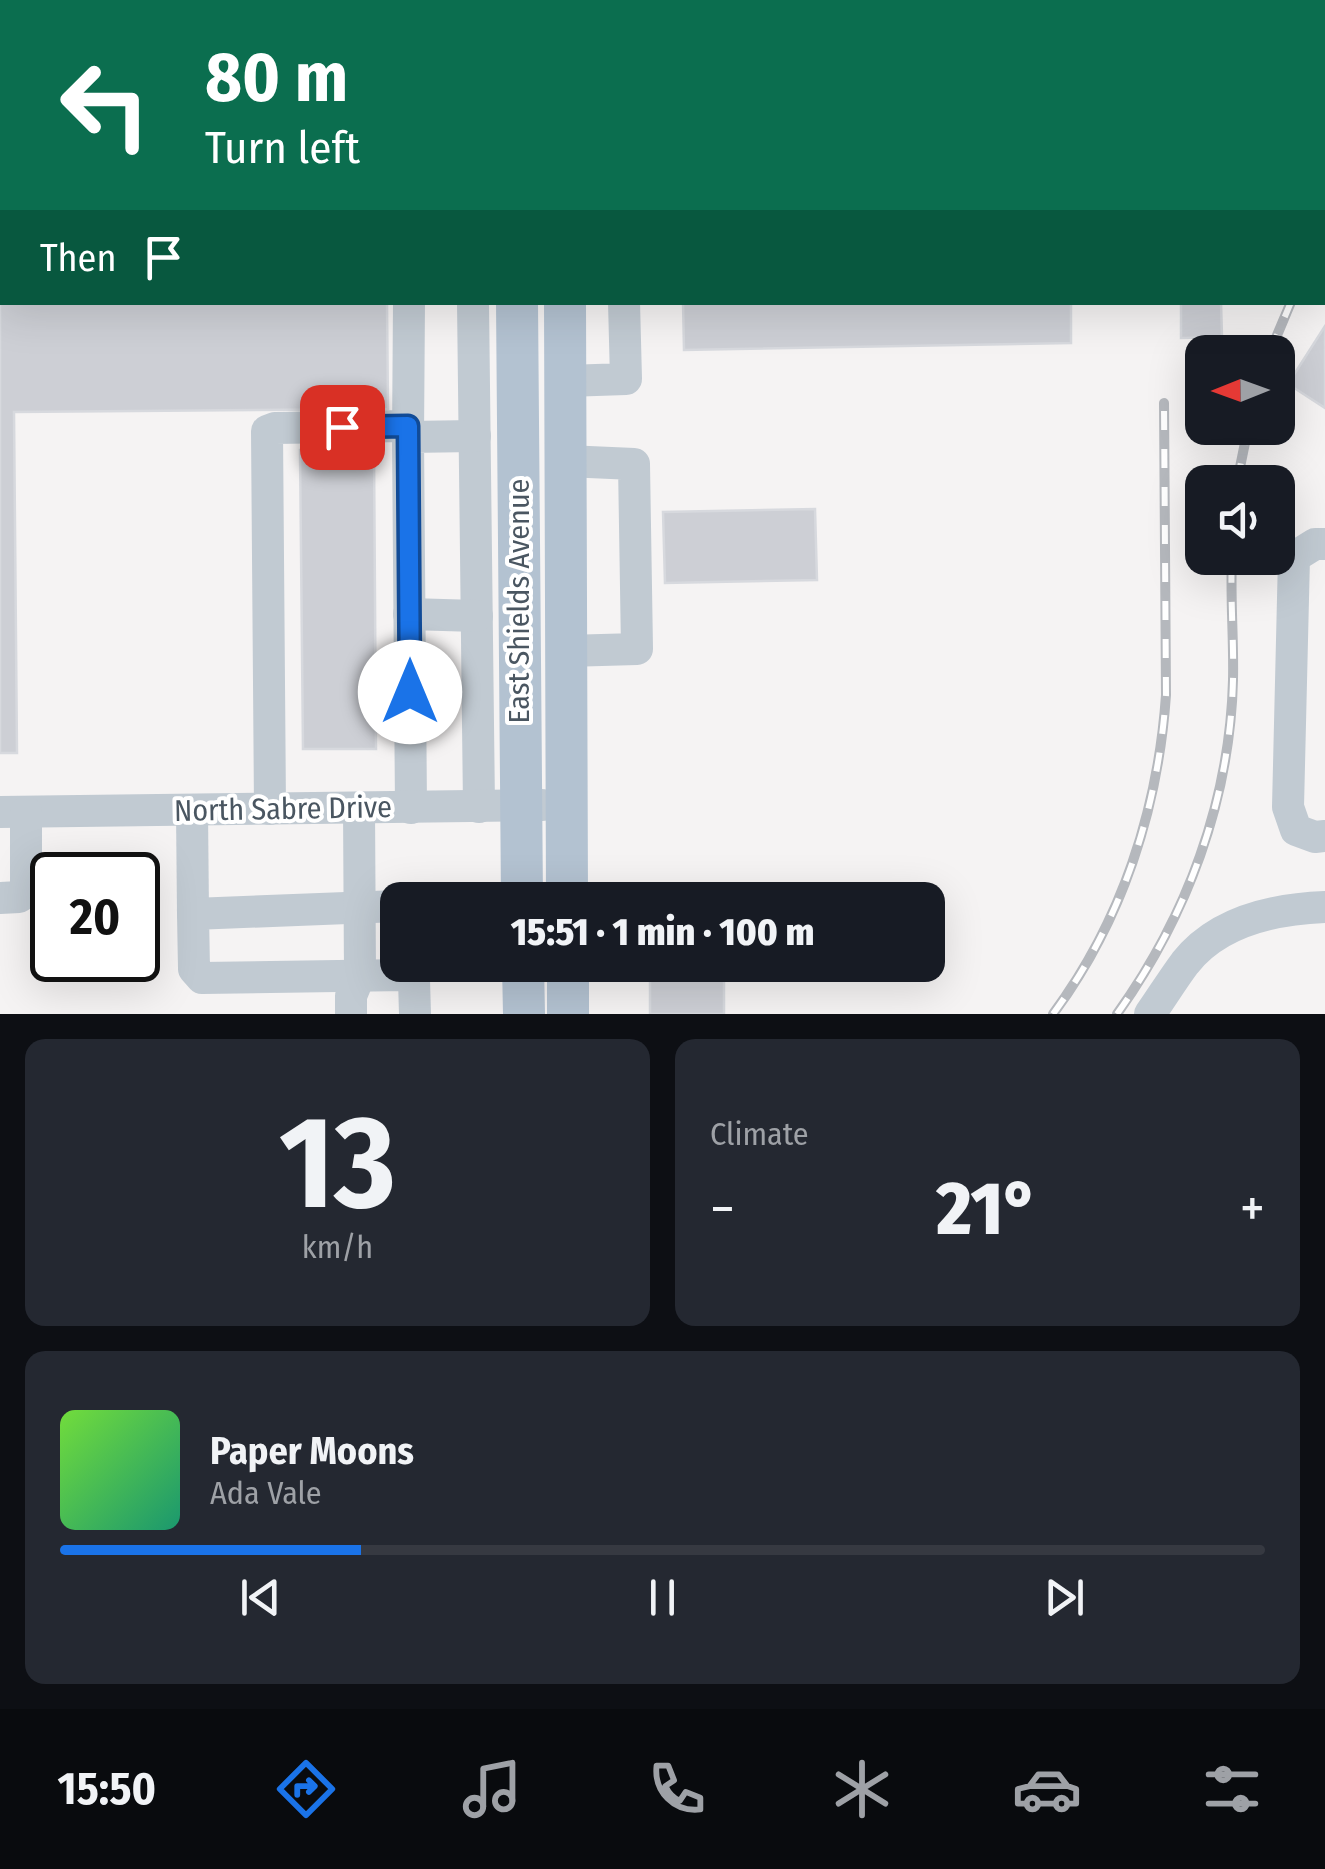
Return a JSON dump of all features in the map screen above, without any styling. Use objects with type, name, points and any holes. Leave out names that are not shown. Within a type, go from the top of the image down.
[{"type":"main road","name":"East Shields Avenue","points":[[517,305],[500,807],[518,882]]},
{"type":"main road","name":"East Shields Avenue","points":[[564,305],[567,882]]},
{"type":"main road","points":[[524,982],[524,1014]]},
{"type":"main road","points":[[568,982],[568,1014]]},
{"type":"street","points":[[409,305],[411,808]]},
{"type":"street","name":"East Shields Avenue","points":[[473,305],[477,616],[500,807]]},
{"type":"street","points":[[566,381],[626,380],[624,305]]},
{"type":"street","points":[[270,810],[267,431],[275,428],[475,436]]},
{"type":"street","points":[[566,461],[634,464],[637,649],[566,651]]},
{"type":"street","points":[[1325,544],[1315,544],[1294,556],[1288,807],[1296,830],[1325,836]]},
{"type":"street","points":[[410,614],[477,616]]},
{"type":"street","name":"North Sabre Drive","points":[[13,812],[566,804]]},
{"type":"street","points":[[351,1014],[351,996],[360,974],[360,808]]},
{"type":"street","points":[[192,810],[194,969],[202,978],[405,975],[414,980],[414,1014]]},
{"type":"street","points":[[0,898],[20,897],[26,892],[13,812]]},
{"type":"street","points":[[193,914],[380,906]]},
{"type":"street","points":[[1150,1014],[1188,960],[1224,929],[1285,909],[1325,906]]},
{"type":"building","points":[[0,305],[387,305],[388,409],[14,412],[17,753],[0,753]]},
{"type":"building","points":[[683,305],[1071,305],[1071,343],[684,350]]},
{"type":"building","points":[[1181,305],[1221,305],[1222,335],[1181,338]]},
{"type":"building","points":[[1325,326],[1325,408],[1295,389],[1295,373]]},
{"type":"building","points":[[300,450],[374,450],[376,749],[303,749]]},
{"type":"building","points":[[815,509],[817,580],[665,583],[663,512]]},
{"type":"building","points":[[650,982],[724,982],[724,1014],[650,1014]]},
{"type":"railway","points":[[1277,335],[1290,305]]},
{"type":"railway","points":[[1053,1014],[1099,941],[1117,903],[1155,780],[1166,695],[1164,403]]},
{"type":"railway","points":[[1240,465],[1245,445]]},
{"type":"railway","points":[[1117,1014],[1184,897],[1213,813],[1230,725],[1231,575]]},
{"type":"route","points":[[342,427],[408,426],[410,692]]}]
